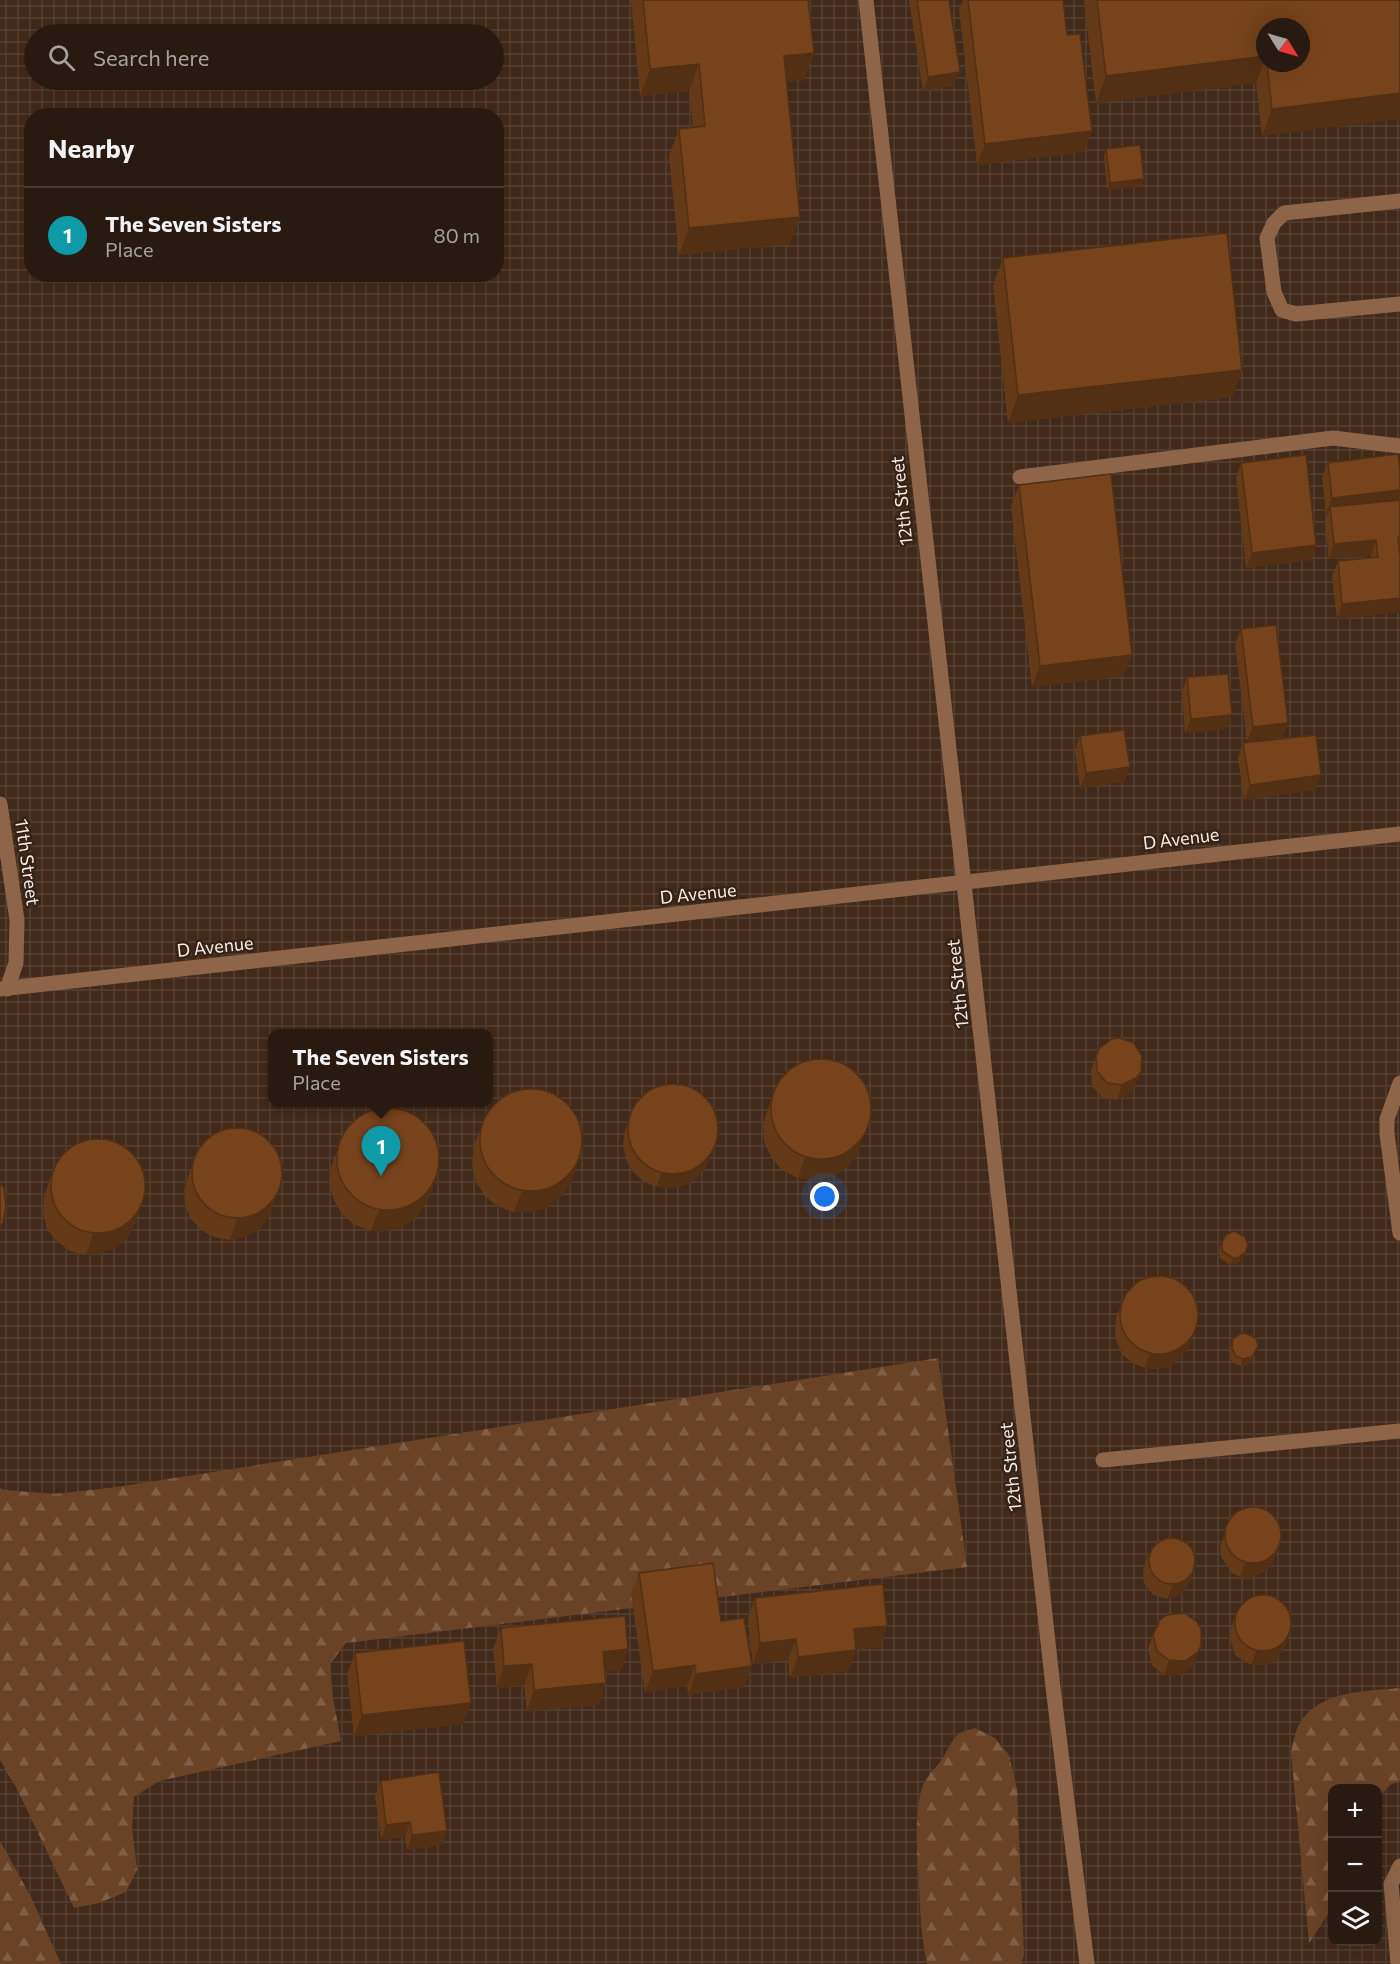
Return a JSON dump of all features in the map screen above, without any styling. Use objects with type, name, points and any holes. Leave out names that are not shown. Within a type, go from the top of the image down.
[{"type":"lane","name":"12th Street","points":[[866,0],[1053,1687],[1087,1964]]},
{"type":"lane","points":[[1400,201],[1284,213],[1274,223],[1267,238],[1274,292],[1282,310],[1296,314],[1400,304]]},
{"type":"lane","points":[[1020,477],[1333,438],[1400,446]]},
{"type":"lane","name":"11th Street","points":[[0,804],[17,920],[16,963],[3,989]]},
{"type":"lane","name":"D Avenue","points":[[3,989],[1400,834]]},
{"type":"lane","points":[[1400,1083],[1394,1095],[1387,1126],[1400,1233]]},
{"type":"lane","points":[[1103,1460],[1400,1431]]},
{"type":"lane","points":[[1398,1964],[1391,1884],[1400,1866]]},
{"type":"shaded area","points":[[0,0],[1400,0],[1400,1964],[0,1964]]},
{"type":"green space","points":[[938,1358],[967,1567],[346,1643],[330,1664],[333,1698],[341,1741],[159,1781],[134,1797],[132,1827],[137,1870],[126,1892],[99,1903],[74,1908],[16,1787],[0,1760],[0,1488],[55,1494],[117,1487]]},
{"type":"green space","points":[[1400,1688],[1400,1781],[1390,1785],[1382,1793],[1382,1784],[1328,1784],[1328,1914],[1309,1943],[1291,1752],[1297,1729],[1305,1716],[1327,1700],[1355,1692]]},
{"type":"green space","points":[[975,1728],[995,1738],[1009,1755],[1017,1789],[1024,1955],[1021,1964],[927,1964],[921,1922],[917,1822],[919,1799],[926,1780],[943,1758],[952,1741],[962,1732]]},
{"type":"green space","points":[[0,1841],[31,1897],[61,1964],[0,1964]]},
{"type":"building","points":[[643,0],[808,0],[814,53],[784,56],[800,217],[689,228],[679,129],[705,126],[699,64],[650,69]]},
{"type":"building","points":[[917,0],[949,0],[960,72],[928,77]]},
{"type":"building","points":[[968,0],[1063,0],[1067,35],[1080,34],[1092,131],[985,144]]},
{"type":"building","points":[[1097,0],[1400,0],[1400,93],[1272,109],[1268,72],[1310,72],[1310,18],[1256,18],[1256,57],[1106,76]]},
{"type":"building","points":[[1140,145],[1144,179],[1110,183],[1106,149]]},
{"type":"building","points":[[1227,233],[1242,370],[1018,395],[1003,258]]},
{"type":"building","points":[[1398,454],[1400,490],[1332,498],[1328,463]]},
{"type":"building","points":[[1306,455],[1316,545],[1252,553],[1241,463]]},
{"type":"building","points":[[1111,474],[1132,655],[1040,666],[1019,485]]},
{"type":"building","points":[[1400,500],[1400,537],[1398,537],[1400,598],[1342,604],[1338,561],[1378,557],[1376,540],[1334,544],[1330,507]]},
{"type":"building","points":[[1276,625],[1288,723],[1253,727],[1241,629]]},
{"type":"building","points":[[1228,674],[1232,715],[1191,719],[1187,677]]},
{"type":"building","points":[[1124,730],[1130,767],[1086,773],[1080,736]]},
{"type":"building","points":[[1316,735],[1321,775],[1250,785],[1243,743]]},
{"type":"building","points":[[1119,1038],[1134,1043],[1142,1056],[1141,1072],[1136,1078],[1122,1085],[1107,1083],[1097,1071],[1096,1056],[1099,1049],[1112,1039]]},
{"type":"building","points":[[821,1059],[840,1063],[856,1074],[867,1090],[871,1109],[867,1128],[856,1144],[840,1155],[821,1159],[802,1155],[786,1144],[775,1128],[771,1109],[775,1090],[786,1074],[802,1063]]},
{"type":"building","points":[[673,1084],[690,1088],[705,1097],[714,1112],[718,1129],[714,1146],[705,1161],[690,1170],[673,1174],[656,1170],[641,1161],[632,1146],[628,1129],[632,1112],[641,1097],[656,1088]]},
{"type":"building","points":[[521,1090],[541,1090],[560,1097],[574,1111],[581,1130],[581,1150],[574,1169],[560,1183],[541,1190],[521,1190],[502,1183],[488,1169],[481,1150],[481,1130],[488,1111],[502,1097]]},
{"type":"building","points":[[388,1108],[408,1112],[424,1123],[435,1139],[439,1159],[435,1179],[424,1195],[408,1206],[388,1210],[368,1206],[352,1195],[341,1179],[337,1159],[341,1139],[352,1123],[368,1112]]},
{"type":"building","points":[[237,1128],[254,1131],[269,1141],[279,1156],[282,1173],[279,1190],[269,1205],[254,1215],[237,1218],[220,1215],[205,1205],[195,1190],[192,1173],[195,1156],[205,1141],[220,1131]]},
{"type":"building","points":[[98,1139],[116,1143],[131,1153],[141,1168],[145,1186],[141,1204],[131,1219],[116,1229],[98,1233],[80,1229],[65,1219],[55,1204],[51,1186],[55,1168],[65,1153],[80,1143]]},
{"type":"building","points":[[0,1182],[4,1189],[6,1206],[0,1227]]},
{"type":"building","points":[[1234,1231],[1245,1237],[1248,1245],[1245,1253],[1237,1258],[1222,1251],[1222,1242],[1226,1235]]},
{"type":"building","points":[[1159,1276],[1174,1279],[1187,1287],[1195,1300],[1198,1315],[1195,1330],[1187,1343],[1174,1351],[1159,1354],[1144,1351],[1131,1343],[1123,1330],[1120,1315],[1123,1300],[1131,1287],[1144,1279]]},
{"type":"building","points":[[1244,1333],[1256,1338],[1258,1346],[1252,1357],[1243,1359],[1236,1356],[1232,1348],[1233,1339]]},
{"type":"building","points":[[1253,1507],[1273,1515],[1281,1535],[1273,1555],[1253,1563],[1233,1555],[1225,1535],[1233,1515]]},
{"type":"building","points":[[1172,1538],[1181,1539],[1188,1545],[1194,1552],[1194,1570],[1188,1577],[1181,1583],[1172,1584],[1163,1583],[1156,1577],[1150,1570],[1149,1561],[1150,1552],[1156,1545],[1163,1539]]},
{"type":"building","points":[[713,1563],[721,1621],[744,1618],[752,1666],[696,1674],[695,1665],[653,1671],[639,1573]]},
{"type":"building","points":[[883,1584],[887,1626],[854,1629],[856,1650],[798,1657],[796,1639],[760,1643],[755,1598]]},
{"type":"building","points":[[1263,1595],[1274,1597],[1283,1603],[1289,1612],[1291,1623],[1289,1634],[1283,1643],[1274,1649],[1263,1651],[1252,1649],[1243,1643],[1237,1634],[1235,1623],[1237,1612],[1243,1603],[1252,1597]]},
{"type":"building","points":[[1184,1613],[1197,1622],[1201,1629],[1201,1645],[1198,1652],[1185,1661],[1169,1660],[1157,1651],[1153,1635],[1160,1620],[1167,1615]]},
{"type":"building","points":[[625,1616],[628,1649],[603,1652],[606,1683],[534,1690],[532,1664],[504,1666],[501,1628]]},
{"type":"building","points":[[464,1641],[471,1703],[362,1715],[355,1653]]},
{"type":"building","points":[[439,1772],[447,1831],[412,1835],[410,1822],[386,1825],[381,1781]]},
{"type":"place","name":"The Seven Sisters","points":[[381,1176]]}]
